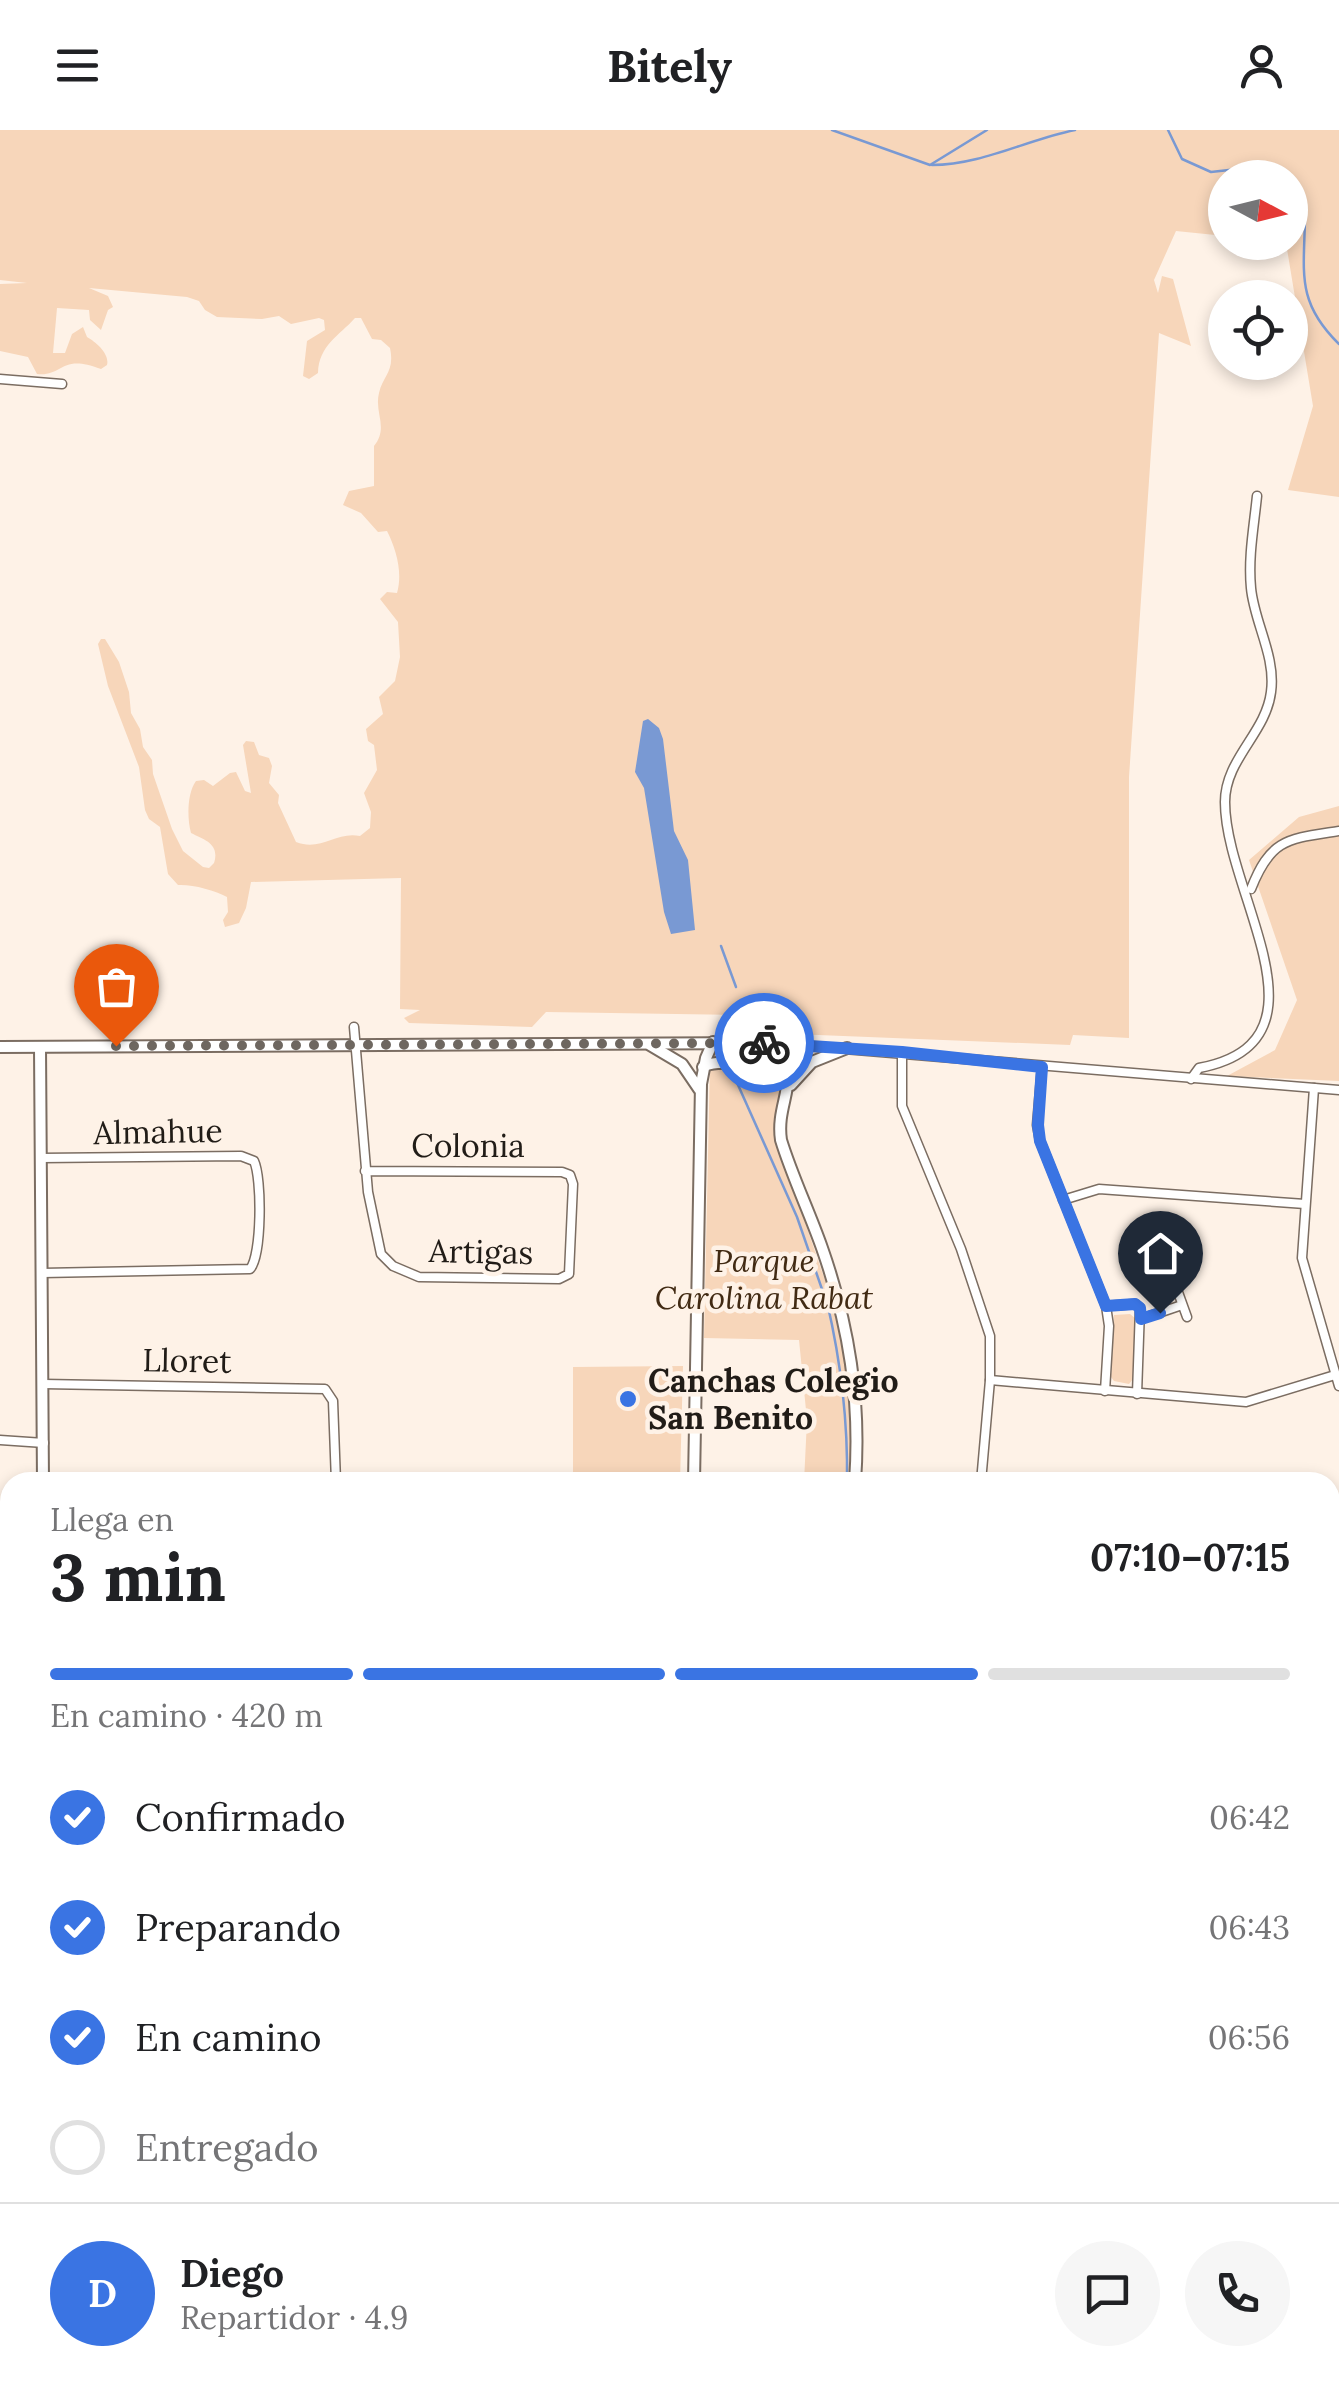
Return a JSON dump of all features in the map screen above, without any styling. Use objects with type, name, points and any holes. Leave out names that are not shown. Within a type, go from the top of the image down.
[{"type":"street","points":[[0,379],[62,384]]},
{"type":"street","points":[[1257,496],[1250,556],[1251,590],[1270,662],[1271,694],[1262,722],[1233,768],[1225,805],[1250,892],[1274,953]]},
{"type":"street","points":[[1250,892],[1263,861],[1278,846],[1339,831]]},
{"type":"street","points":[[354,1027],[366,1171]]},
{"type":"street","points":[[1191,1079],[1199,1068],[1248,1056],[1275,1028]]},
{"type":"street","points":[[642,1042],[682,1064],[701,1094]]},
{"type":"street","points":[[694,1472],[701,1094],[703,1067],[713,1042]]},
{"type":"street","points":[[0,1048],[713,1042],[902,1052],[1339,1090]]},
{"type":"street","points":[[772,1044],[788,1065],[781,1140],[827,1263],[850,1348],[856,1405],[855,1472]]},
{"type":"street","points":[[40,1047],[43,1472]]},
{"type":"street","points":[[788,1088],[812,1062],[847,1048]]},
{"type":"street","points":[[902,1052],[902,1106],[988,1325],[992,1348],[981,1472]]},
{"type":"street","points":[[703,1067],[715,1062],[768,1067],[780,1072],[788,1088]]},
{"type":"street","points":[[1042,1067],[1038,1133],[1106,1306],[1110,1326],[1105,1391]]},
{"type":"street","points":[[1314,1088],[1303,1266],[1339,1386]]},
{"type":"street","name":"Almahue","points":[[41,1158],[248,1157],[257,1168],[258,1195],[257,1260],[245,1271],[42,1272]]},
{"type":"street","name":"Colonia","points":[[366,1171],[570,1175],[574,1184],[569,1274]]},
{"type":"street","name":"Artigas","points":[[366,1171],[377,1245],[393,1266],[419,1278],[559,1279],[569,1274]]},
{"type":"street","points":[[1063,1200],[1099,1189],[1305,1204]]},
{"type":"street","points":[[1170,1270],[1187,1317]]},
{"type":"street","points":[[1106,1306],[1135,1304],[1140,1308],[1136,1394]]},
{"type":"street","points":[[1141,1319],[1182,1305]]},
{"type":"street","points":[[990,1380],[1252,1402],[1335,1375]]},
{"type":"street","name":"Lloret","points":[[43,1384],[318,1387],[329,1392],[333,1401],[336,1472]]},
{"type":"street","points":[[0,1440],[44,1443]]},
{"type":"green space","points":[[0,130],[1339,130],[1339,497],[1288,490],[1313,406],[1308,376],[1308,280],[1292,280],[1289,260],[1308,260],[1308,160],[1208,160],[1208,234],[1176,231],[1154,280],[1158,293],[1162,276],[1173,279],[1191,346],[1159,333],[1129,777],[1129,1038],[1073,1035],[1070,1045],[742,1032],[735,1028],[741,1015],[546,1012],[532,1027],[409,1023],[404,1018],[420,1010],[400,1009],[401,878],[251,882],[239,923],[225,927],[227,897],[203,888],[178,885],[168,874],[160,827],[145,810],[139,767],[108,686],[98,644],[105,639],[119,662],[131,713],[152,760],[172,829],[183,851],[203,867],[214,863],[215,851],[191,833],[191,792],[196,781],[204,780],[213,786],[236,772],[245,791],[251,793],[243,745],[246,741],[254,742],[259,755],[269,758],[269,783],[279,795],[278,803],[296,842],[313,845],[343,836],[360,836],[370,828],[371,812],[364,793],[377,770],[374,745],[368,741],[366,729],[383,714],[379,697],[395,681],[400,657],[398,622],[380,599],[387,592],[397,593],[399,569],[387,531],[378,532],[361,513],[343,505],[349,491],[374,486],[374,446],[381,426],[378,400],[390,368],[390,348],[381,340],[372,339],[361,318],[355,318],[326,348],[318,373],[309,379],[303,376],[307,341],[325,330],[324,320],[291,324],[279,316],[217,317],[199,301],[187,297],[89,288],[108,296],[113,307],[108,310],[101,330],[90,320],[89,310],[57,308],[53,353],[65,353],[72,334],[83,327],[87,337],[104,353],[107,365],[101,369],[77,363],[37,374],[28,357],[0,351],[0,284],[27,283],[0,280]]},
{"type":"green space","points":[[1339,806],[1339,1081],[1227,1076],[1275,1050],[1297,1000],[1249,860],[1299,817]]},
{"type":"green space","name":"Parque Carolina Rabat","points":[[716,1049],[764,1049],[778,1071],[775,1135],[838,1318],[850,1396],[850,1472],[804,1472],[807,1420],[799,1340],[704,1338],[710,1063]]},
{"type":"green space","points":[[1130,1314],[1136,1324],[1133,1379],[1129,1384],[1111,1377],[1114,1315]]},
{"type":"green space","name":"Canchas Colegio San Benito","points":[[683,1366],[680,1472],[573,1472],[573,1367]]},
{"type":"water","points":[[648,719],[659,728],[663,739],[674,831],[688,860],[695,930],[671,934],[644,788],[635,772],[643,721]]},
{"type":"waterway","points":[[832,130],[930,165],[987,130]]},
{"type":"waterway","points":[[932,165],[986,157],[1075,130]]},
{"type":"waterway","points":[[1168,130],[1182,159],[1208,171]]},
{"type":"waterway","points":[[1304,260],[1309,300],[1325,329],[1339,344]]},
{"type":"waterway","points":[[721,946],[736,987]]},
{"type":"waterway","points":[[741,1003],[747,1019],[760,1022]]},
{"type":"waterway","points":[[730,1067],[797,1217],[824,1295]]},
{"type":"waterway","points":[[827,1302],[843,1392],[847,1472]]},
{"type":"way so far","points":[[116,1046],[764,1043]]},
{"type":"place","name":"Canchas Colegio San Benito","points":[[628,1399]]},
{"type":"route","points":[[764,1043],[1042,1067],[1040,1141],[1106,1306],[1135,1304],[1140,1308],[1141,1319],[1160,1313]]}]
